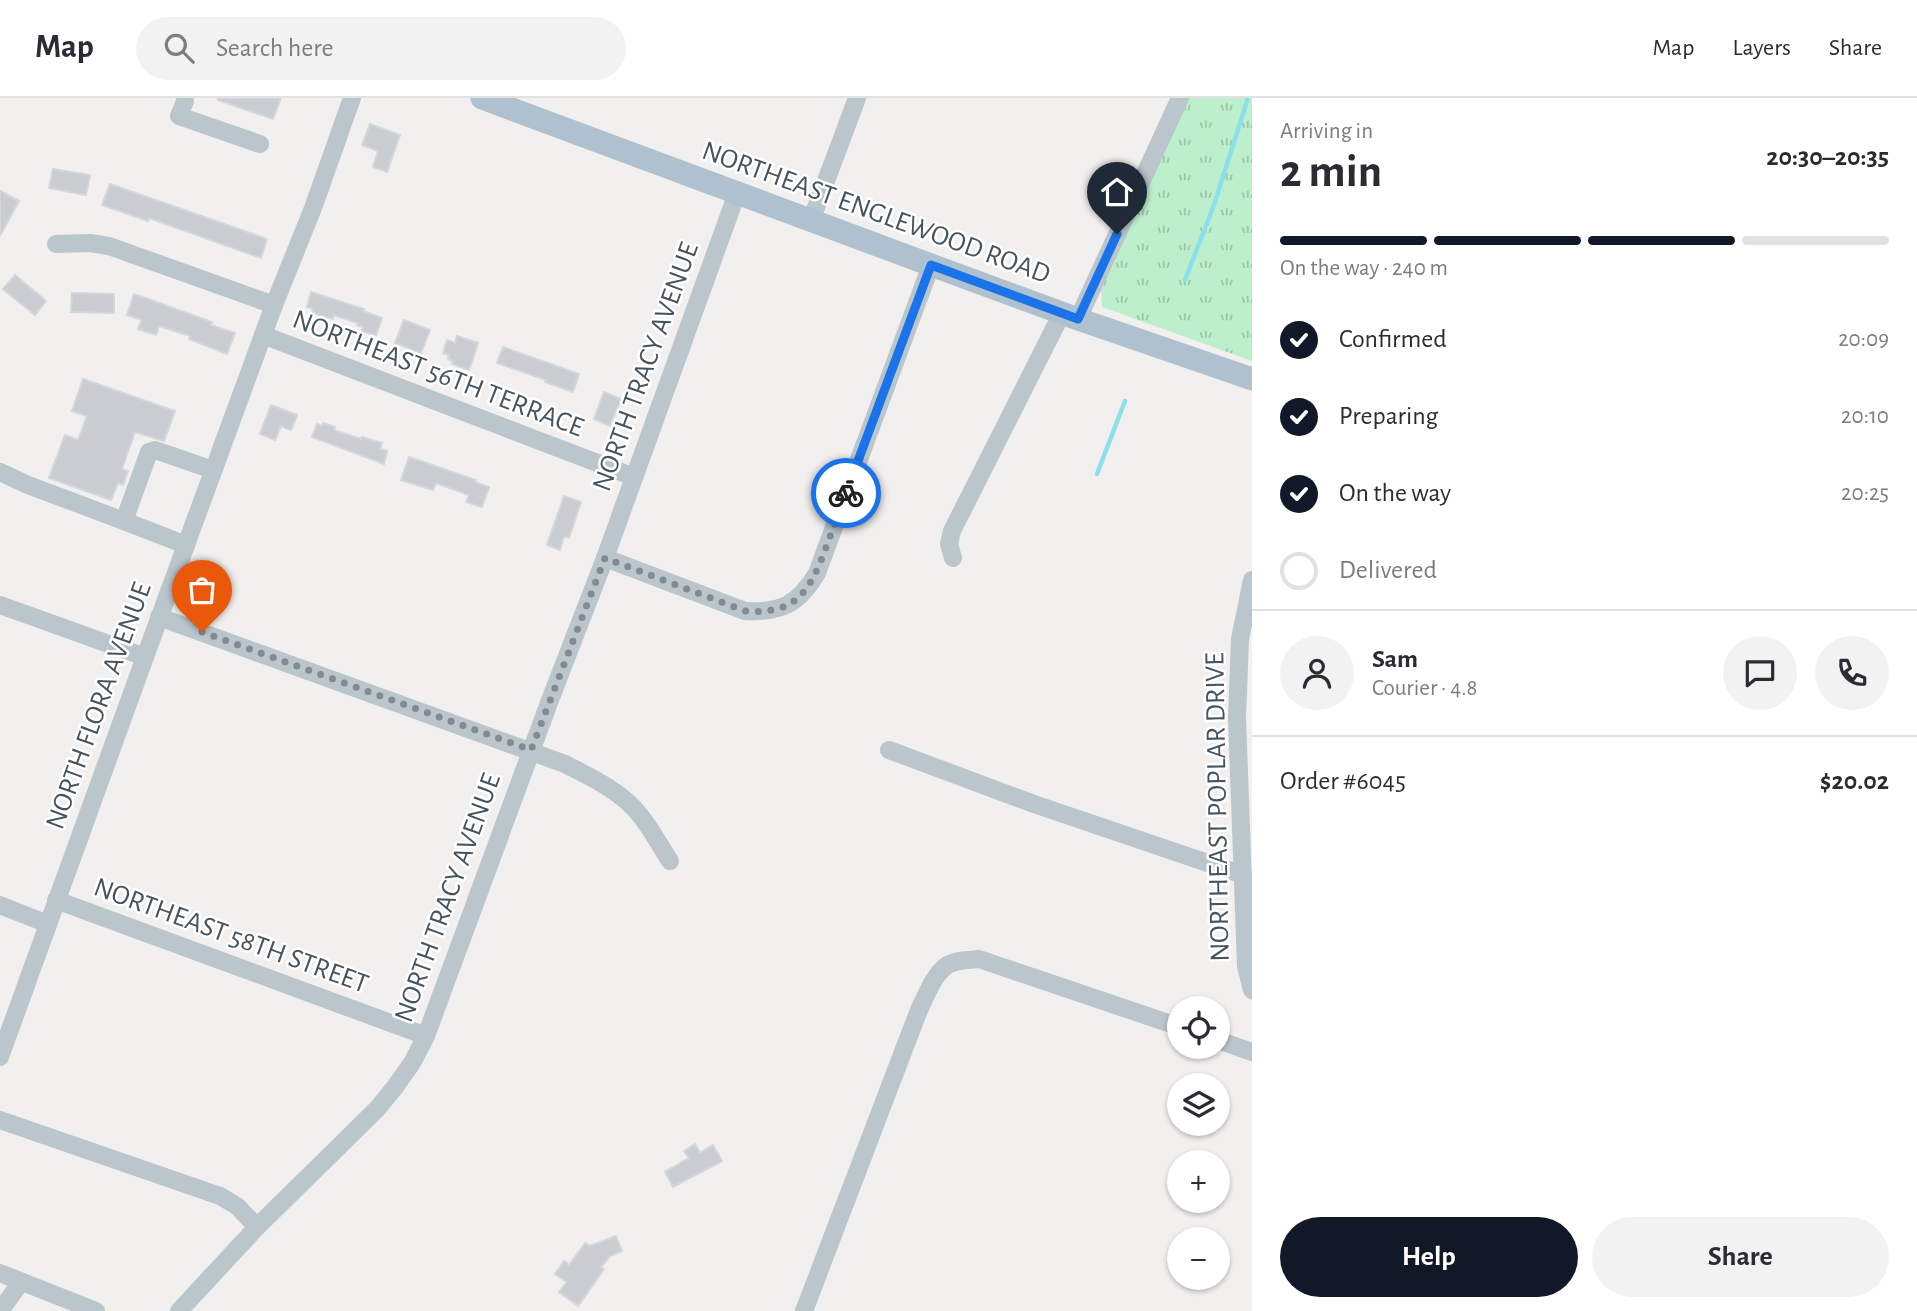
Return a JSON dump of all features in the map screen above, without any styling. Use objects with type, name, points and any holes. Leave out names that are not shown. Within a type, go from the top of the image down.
[{"type":"main road","name":"NORTHEAST ENGLEWOOD ROAD","points":[[482,98],[532,107],[811,221],[1252,379]]},
{"type":"street","name":"NORTH FLORA AVENUE","points":[[0,1057],[159,617],[352,98]]},
{"type":"street","points":[[811,221],[857,98]]},
{"type":"street","points":[[953,558],[949,544],[952,531],[1070,316],[1180,98]]},
{"type":"street","points":[[186,99],[179,116],[260,144]]},
{"type":"street","name":"NORTH TRACY AVENUE","points":[[179,1311],[257,1227],[377,1109],[396,1087],[426,1036],[605,558],[737,193]]},
{"type":"street","name":"NORTHEAST 56TH TERRACE","points":[[56,244],[90,243],[108,246],[274,305]]},
{"type":"street","points":[[605,558],[745,611],[763,612],[780,608],[795,600],[808,588],[817,573],[931,265]]},
{"type":"street","name":"NORTHEAST 56TH TERRACE","points":[[263,335],[634,477]]},
{"type":"street","points":[[124,521],[149,452],[155,450],[213,470]]},
{"type":"street","points":[[0,472],[186,545]]},
{"type":"street","name":"NORTHEAST POPLAR DRIVE","points":[[1252,580],[1250,606],[1240,639],[1237,718],[1245,966],[1252,990]]},
{"type":"street","points":[[0,605],[145,657]]},
{"type":"street","points":[[159,617],[565,764],[591,777],[638,813],[670,861]]},
{"type":"street","points":[[889,750],[1034,804],[1243,875]]},
{"type":"street","name":"NORTHEAST 58TH STREET","points":[[57,900],[426,1036]]},
{"type":"street","points":[[0,905],[48,924]]},
{"type":"street","points":[[804,1311],[919,1010],[933,982],[946,966],[961,960],[979,959],[1167,1023]]},
{"type":"street","points":[[1230,1044],[1252,1052]]},
{"type":"street","points":[[0,1120],[220,1196],[237,1206],[257,1227]]},
{"type":"street","points":[[0,1273],[96,1311]]},
{"type":"street","points":[[0,1311],[21,1282]]},
{"type":"green space","points":[[1189,98],[1252,98],[1252,361],[1102,307],[1101,290]]},
{"type":"building","points":[[218,98],[281,98],[273,119]]},
{"type":"building","points":[[370,124],[400,135],[387,172],[373,167],[378,151],[362,145]]},
{"type":"building","points":[[53,169],[90,175],[86,195],[49,188]]},
{"type":"building","points":[[110,184],[267,239],[261,258],[149,218],[148,221],[102,205]]},
{"type":"building","points":[[0,191],[19,201],[0,236]]},
{"type":"building","points":[[15,275],[46,301],[35,315],[3,289]]},
{"type":"building","points":[[311,292],[364,309],[363,311],[382,318],[376,335],[362,331],[363,327],[357,325],[358,323],[334,315],[333,319],[312,313],[313,309],[307,307]]},
{"type":"building","points":[[72,293],[114,294],[114,313],[71,312]]},
{"type":"building","points":[[134,294],[235,333],[227,354],[189,339],[190,336],[159,326],[156,335],[138,329],[142,320],[127,315]]},
{"type":"building","points":[[404,320],[430,330],[421,353],[395,343]]},
{"type":"building","points":[[457,336],[478,343],[469,370],[452,364],[453,361],[448,359],[449,355],[443,353],[447,340],[455,343]]},
{"type":"building","points":[[503,347],[579,374],[573,392],[497,363]]},
{"type":"building","points":[[83,379],[175,411],[164,441],[135,432],[122,469],[128,471],[123,485],[118,483],[111,500],[49,478],[65,435],[78,440],[87,416],[72,411]]},
{"type":"building","points":[[604,392],[621,399],[610,426],[594,419]]},
{"type":"building","points":[[271,405],[297,415],[291,430],[281,426],[275,440],[260,434]]},
{"type":"building","points":[[323,423],[335,427],[334,430],[382,443],[380,449],[387,451],[384,464],[312,437],[317,424],[322,426]]},
{"type":"building","points":[[409,457],[489,487],[482,507],[466,502],[469,495],[436,483],[433,490],[401,480]]},
{"type":"building","points":[[564,496],[581,502],[569,538],[564,536],[560,550],[547,545]]},
{"type":"building","points":[[695,1144],[700,1153],[713,1145],[722,1161],[673,1187],[665,1172],[689,1158],[684,1151]]},
{"type":"building","points":[[616,1236],[622,1251],[610,1256],[601,1267],[604,1269],[578,1306],[559,1292],[567,1282],[555,1274],[564,1261],[569,1265],[585,1243],[590,1246]]},
{"type":"waterway","points":[[1185,280],[1214,205],[1248,98]]},
{"type":"waterway","points":[[1097,474],[1125,401]]},
{"type":"way so far","points":[[202,632],[531,750],[605,558],[745,611],[763,612],[780,608],[795,600],[808,588],[817,573],[846,493]]},
{"type":"route","points":[[846,493],[931,265],[1078,319],[1117,234]]}]
